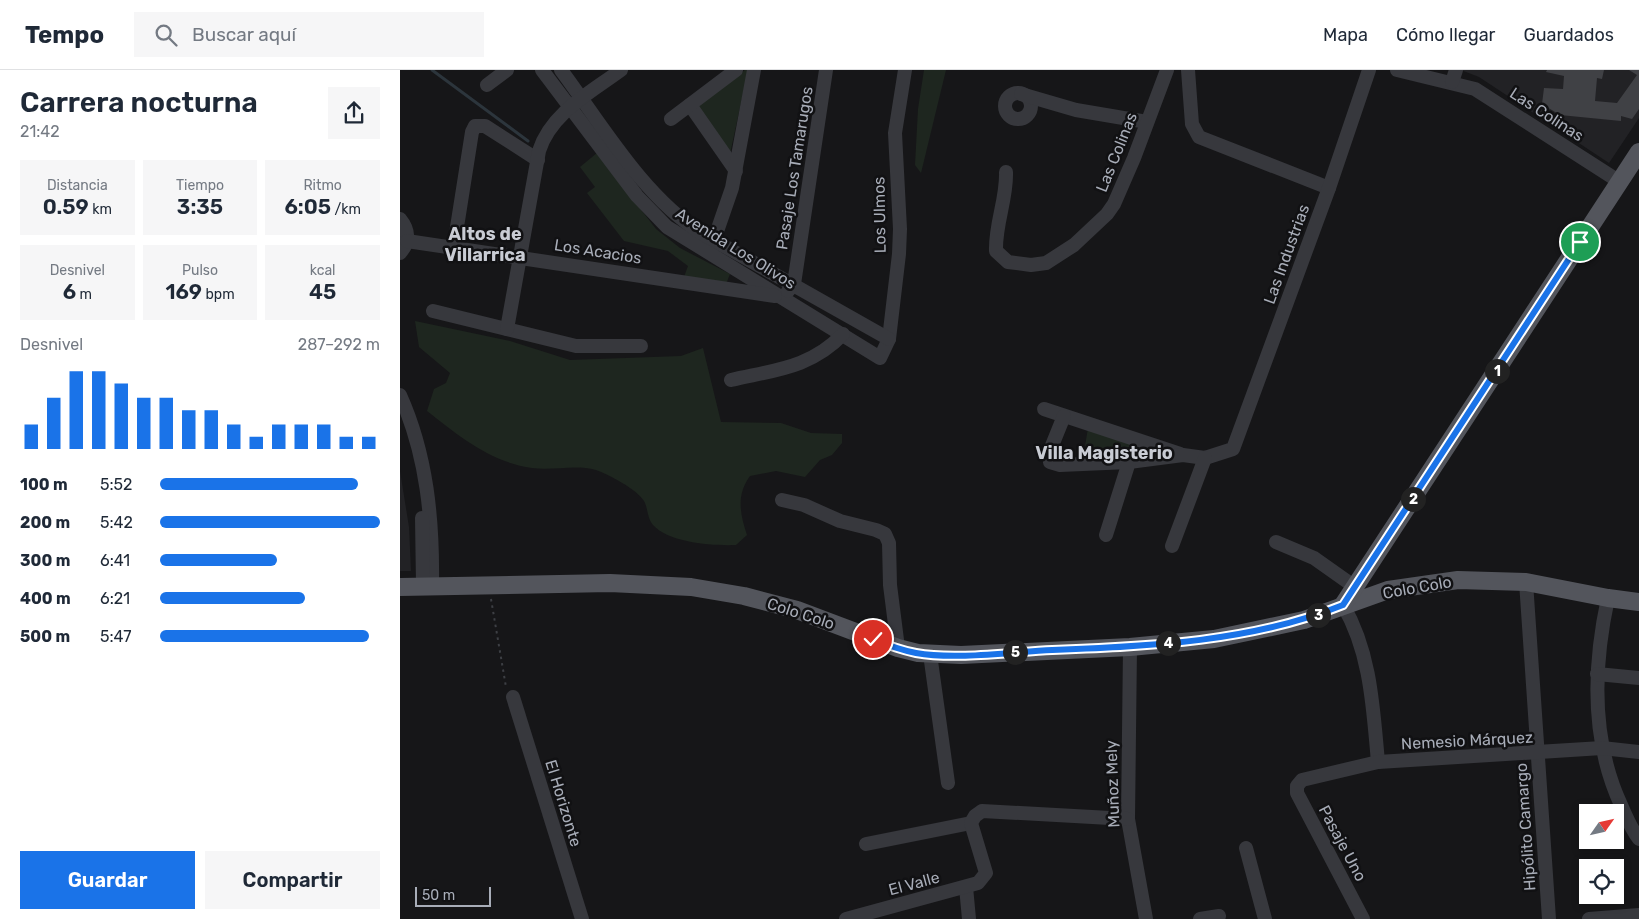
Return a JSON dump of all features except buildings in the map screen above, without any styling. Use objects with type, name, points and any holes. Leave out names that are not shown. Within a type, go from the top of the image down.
[{"type":"main road","points":[[1343,605],[1639,152]]},
{"type":"main road","name":"Colo Colo","points":[[400,586],[637,583],[718,591],[797,610],[898,648],[930,654],[961,655],[1130,647],[1214,639],[1304,620],[1388,590],[1436,582],[1480,579],[1526,582],[1639,602]]},
{"type":"street","points":[[487,85],[507,70]]},
{"type":"street","name":"Avenida Los Olivos","points":[[542,70],[637,196],[656,218],[681,237],[783,297],[880,358]]},
{"type":"street","name":"Avenida Los Olivos","points":[[561,70],[656,196],[689,225],[889,340]]},
{"type":"street","points":[[507,328],[522,257],[542,143],[550,127],[570,108],[620,70]]},
{"type":"street","points":[[671,119],[736,70]]},
{"type":"street","points":[[714,240],[728,204],[736,172],[754,70]]},
{"type":"street","name":"Pasaje Los Tamarugos","points":[[794,284],[826,70]]},
{"type":"street","name":"Los Ulmos","points":[[880,358],[889,340],[900,229],[895,133],[905,70]]},
{"type":"street","name":"Las Colinas","points":[[1006,172],[1007,183],[996,240],[996,251],[1008,262],[1031,265],[1046,263],[1074,245],[1111,209],[1134,158],[1167,70]]},
{"type":"street","points":[[1188,70],[1192,124],[1199,137],[1329,188]]},
{"type":"street","name":"Las Industrias","points":[[1205,458],[1233,449],[1329,188],[1369,70]]},
{"type":"street","points":[[1397,70],[1454,76]]},
{"type":"street","name":"Las Colinas","points":[[1454,76],[1620,182]]},
{"type":"street","points":[[1021,94],[1076,110],[1147,122]]},
{"type":"street","points":[[690,104],[736,172]]},
{"type":"street","points":[[454,246],[472,130],[475,126],[485,126],[538,160]]},
{"type":"street","points":[[400,219],[407,232],[407,241],[400,253]]},
{"type":"street","name":"Los Acacios","points":[[407,241],[454,246],[783,297]]},
{"type":"street","points":[[783,297],[794,284]]},
{"type":"street","points":[[434,312],[576,346],[641,346]]},
{"type":"street","points":[[731,380],[800,364],[822,353],[843,334]]},
{"type":"street","points":[[400,395],[414,432],[426,483],[432,537],[428,585]]},
{"type":"street","points":[[1044,409],[1183,455],[1205,458],[1172,546]]},
{"type":"street","points":[[1064,416],[1050,453],[1050,462],[1060,465],[1129,462],[1183,455]]},
{"type":"street","points":[[400,417],[420,493],[428,585]]},
{"type":"street","points":[[1106,536],[1129,462]]},
{"type":"street","points":[[782,500],[804,506],[840,521],[885,534],[889,543],[890,585],[898,648]]},
{"type":"street","points":[[1276,542],[1314,558],[1355,586]]},
{"type":"street","name":"Hipólito Camargo","points":[[1526,582],[1549,919]]},
{"type":"street","points":[[1608,598],[1600,636],[1597,674],[1602,748],[1618,799],[1638,836]]},
{"type":"street","points":[[1343,605],[1356,627],[1372,692],[1378,762]]},
{"type":"street","name":"Muñoz Mely","points":[[1130,647],[1128,819],[1146,919]]},
{"type":"street","points":[[930,654],[948,783]]},
{"type":"street","points":[[1597,674],[1639,678]]},
{"type":"street","name":"El Horizonte","points":[[513,697],[582,919]]},
{"type":"street","name":"Nemesio Márquez","points":[[1299,783],[1305,778],[1378,762],[1537,754],[1602,748],[1639,752]]},
{"type":"street","name":"Pasaje Uno","points":[[1299,783],[1297,793],[1364,919]]},
{"type":"street","points":[[866,844],[971,823],[978,814],[986,810],[1128,819]]},
{"type":"street","name":"El Valle","points":[[846,919],[978,883],[986,873],[971,823]]},
{"type":"street","points":[[1246,848],[1265,919]]},
{"type":"street","points":[[966,887],[969,919]]},
{"type":"street","points":[[1589,919],[1639,915]]},
{"type":"street","points":[[1200,919],[1219,916]]},
{"type":"path","points":[[489,584],[505,685],[513,697]]},
{"type":"shaded area","points":[[745,70],[748,70],[730,154],[697,106]]},
{"type":"shaded area","points":[[924,70],[946,70],[921,173],[915,165],[918,109]]},
{"type":"shaded area","points":[[1461,70],[1639,70],[1639,118],[1609,163],[1479,77]]},
{"type":"shaded area","points":[[597,153],[656,229],[680,248],[730,274],[726,284],[684,277],[688,266],[668,251],[624,241],[587,193],[595,187],[580,167]]},
{"type":"shaded area","points":[[415,321],[510,341],[570,360],[681,356],[703,348],[721,422],[781,423],[811,433],[842,434],[842,443],[832,455],[820,460],[805,477],[776,471],[750,476],[741,497],[741,512],[747,535],[736,545],[704,544],[680,540],[660,531],[653,525],[641,497],[629,487],[608,475],[588,468],[532,468],[502,460],[476,447],[427,411],[434,389],[446,383],[450,373],[419,347]]},
{"type":"shaded area","points":[[1088,428],[1159,452],[1083,458]]},
{"type":"shaded area","points":[[400,471],[409,527],[411,571],[400,571]]},
{"type":"waterway","points":[[432,70],[528,141]]},
{"type":"district","name":"Altos de Villarrica","points":[[485,244]]},
{"type":"district","name":"Villa Magisterio","points":[[1104,453]]},
{"type":"route","points":[[873,639],[918,653],[961,655],[1130,647],[1214,639],[1273,628],[1304,620],[1343,605],[1580,242]]}]
